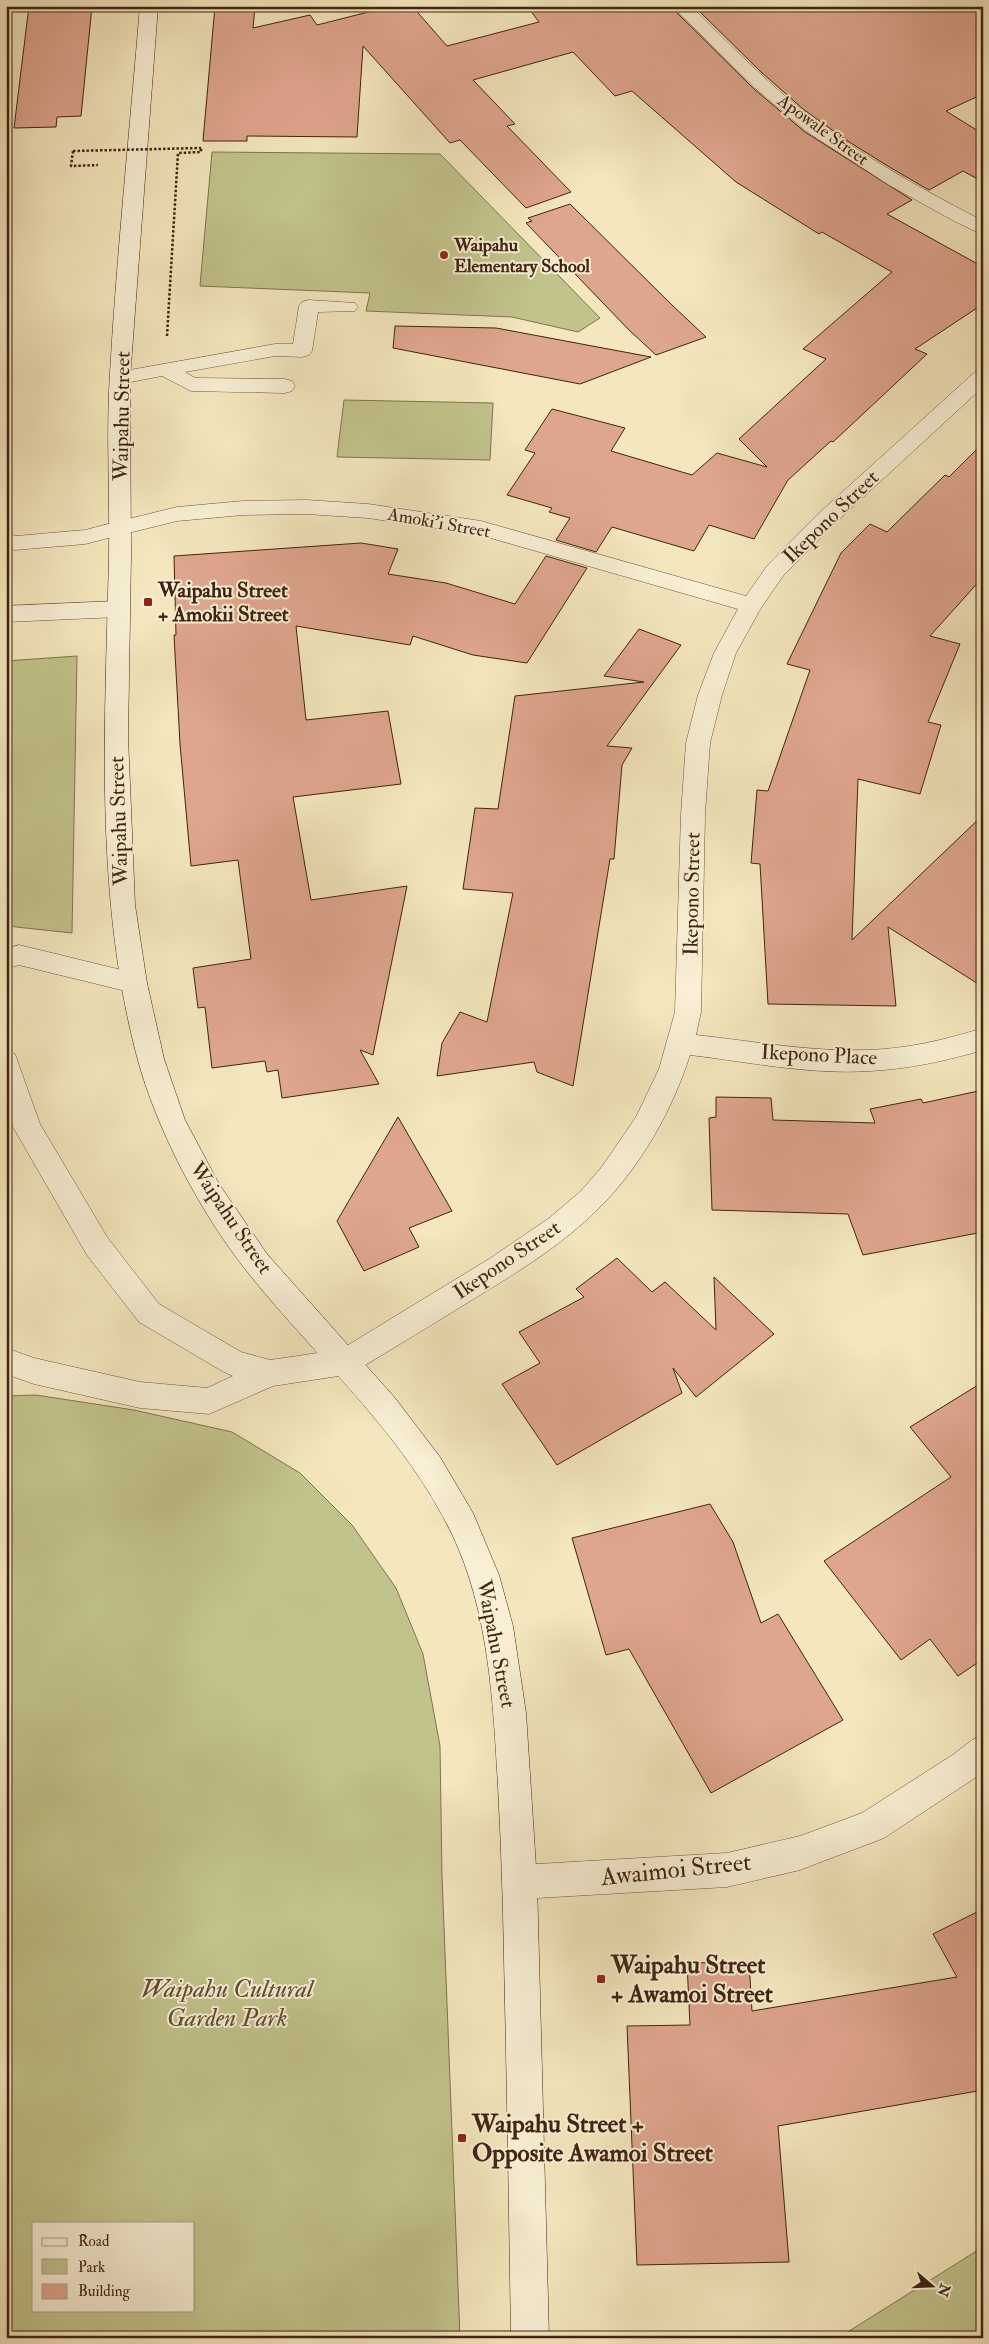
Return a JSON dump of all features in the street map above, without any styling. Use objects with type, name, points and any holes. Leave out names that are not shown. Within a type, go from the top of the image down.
[{"type":"street","name":"Waipahu Street","points":[[149,6],[120,378],[120,528],[116,737],[122,905],[134,983],[151,1059],[172,1121],[209,1192],[257,1262],[385,1407],[429,1468],[462,1523],[484,1575],[497,1626],[510,1714],[520,1882],[530,2338]]},
{"type":"street","name":"Apowale Street","points":[[681,6],[759,82],[813,126],[901,185],[983,230]]},
{"type":"street","points":[[120,378],[275,350],[302,351],[309,306],[348,308]]},
{"type":"street","points":[[165,369],[191,384],[285,386]]},
{"type":"street","name":"Ikepono Street","points":[[345,1362],[516,1257],[570,1218],[605,1183],[635,1142],[662,1095],[683,1044],[688,1012],[693,814],[698,743],[710,695],[725,653],[750,605],[775,571],[825,520],[983,376]]},
{"type":"street","name":"Amoki'i Street","points":[[6,540],[15,543],[84,537],[177,514],[243,508],[306,507],[377,512],[481,528],[750,605]]},
{"type":"street","points":[[6,614],[118,610]]},
{"type":"street","points":[[6,958],[19,955],[134,983]]},
{"type":"street","name":"Ikepono Place","points":[[683,1044],[784,1057],[852,1061],[898,1058],[956,1048],[983,1039]]},
{"type":"street","points":[[6,1062],[27,1128],[97,1246],[149,1314],[234,1364],[270,1373]]},
{"type":"street","points":[[6,1361],[34,1371],[140,1395],[209,1401],[270,1373],[345,1362]]},
{"type":"street","name":"Awaimoi Street","points":[[520,1882],[727,1870],[800,1853],[872,1826],[966,1765],[983,1751]]},
{"type":"path","points":[[72,166],[73,151],[201,148],[201,152],[178,153],[165,369]]},
{"type":"green space","points":[[212,152],[440,154],[600,318],[578,332],[512,317],[366,311],[370,293],[200,286]]},
{"type":"green space","points":[[344,400],[493,403],[490,460],[337,457]]},
{"type":"green space","points":[[77,656],[72,933],[16,927],[6,924],[6,661]]},
{"type":"green space","name":"Waipahu Cultural Garden Park","points":[[36,1395],[134,1410],[232,1432],[300,1473],[352,1525],[396,1588],[423,1654],[440,1746],[442,1875],[460,2338],[6,2338],[6,1396]]},
{"type":"green space","points":[[983,2247],[983,2338],[838,2338]]},
{"type":"building","points":[[29,6],[92,6],[81,116],[57,117],[56,127],[14,128]]},
{"type":"building","points":[[215,6],[255,6],[253,28],[310,15],[317,25],[392,6],[412,6],[447,46],[539,22],[527,6],[670,6],[754,89],[805,132],[912,200],[887,214],[983,267],[983,304],[915,349],[927,354],[833,442],[831,441],[788,480],[754,539],[709,525],[694,551],[612,527],[596,552],[556,540],[570,518],[549,512],[552,508],[507,495],[535,453],[525,450],[552,409],[625,428],[611,451],[692,475],[717,453],[767,467],[739,439],[826,359],[803,349],[892,272],[822,232],[819,234],[736,182],[632,91],[615,96],[573,52],[473,80],[515,124],[507,126],[571,192],[526,208],[460,140],[450,143],[363,46],[357,137],[247,136],[247,141],[203,141]]},
{"type":"building","points":[[694,6],[983,6],[983,94],[946,111],[983,134],[983,182],[963,171],[929,190],[891,168],[846,140],[803,109],[760,71]]},
{"type":"building","points":[[570,204],[706,337],[656,355],[629,330],[526,223],[532,221],[528,218]]},
{"type":"building","points":[[395,326],[496,328],[651,357],[580,384],[393,348]]},
{"type":"building","points":[[983,443],[983,577],[930,636],[960,644],[928,722],[941,725],[920,794],[858,779],[852,940],[983,815],[983,987],[888,927],[896,1006],[768,1004],[760,864],[751,863],[757,790],[768,791],[810,670],[787,664],[841,553],[870,524],[887,532],[945,475],[949,477]]},
{"type":"building","points":[[361,543],[398,549],[388,574],[446,583],[515,604],[546,556],[587,568],[527,663],[473,655],[413,636],[410,645],[296,626],[306,720],[388,711],[401,784],[293,797],[311,900],[407,886],[373,1055],[360,1050],[379,1084],[282,1098],[278,1070],[267,1072],[265,1061],[212,1068],[205,1007],[198,1008],[193,968],[251,959],[238,860],[191,866],[180,744],[174,635],[176,635],[174,556]]},
{"type":"building","points":[[639,629],[681,645],[607,746],[632,748],[622,765],[614,859],[610,859],[573,1086],[537,1072],[534,1062],[437,1076],[442,1043],[460,1012],[487,1022],[513,893],[463,889],[475,808],[498,809],[515,696],[644,682],[604,676]]},
{"type":"building","points":[[983,1090],[983,1232],[863,1255],[848,1214],[712,1210],[709,1118],[716,1117],[716,1097],[771,1098],[773,1120],[875,1123],[870,1109],[921,1099],[923,1103]]},
{"type":"building","points":[[398,1117],[452,1211],[409,1228],[419,1247],[364,1271],[337,1221]]},
{"type":"building","points":[[617,1258],[652,1292],[665,1282],[716,1330],[714,1277],[774,1334],[696,1397],[673,1368],[682,1393],[557,1465],[502,1384],[540,1363],[519,1332],[584,1297],[576,1289]]},
{"type":"building","points":[[983,1382],[983,1659],[958,1676],[930,1639],[901,1660],[824,1561],[951,1477],[910,1427]]},
{"type":"building","points":[[710,1504],[733,1542],[761,1623],[778,1614],[843,1720],[711,1793],[629,1649],[606,1655],[572,1538]]},
{"type":"building","points":[[983,1909],[983,2090],[778,2126],[789,2262],[637,2265],[627,2026],[690,2025],[687,1963],[749,1962],[752,2011],[957,1977],[933,1934]]},
{"type":"place","name":"Waipahu Elementary School","points":[[444,255]]},
{"type":"place","name":"Waipahu Street + Amokii Street","points":[[148,602]]},
{"type":"place","name":"Waipahu Street + Awamoi Street","points":[[601,1979]]},
{"type":"place","name":"Waipahu Street + Opposite Awamoi Street","points":[[462,2138]]}]
